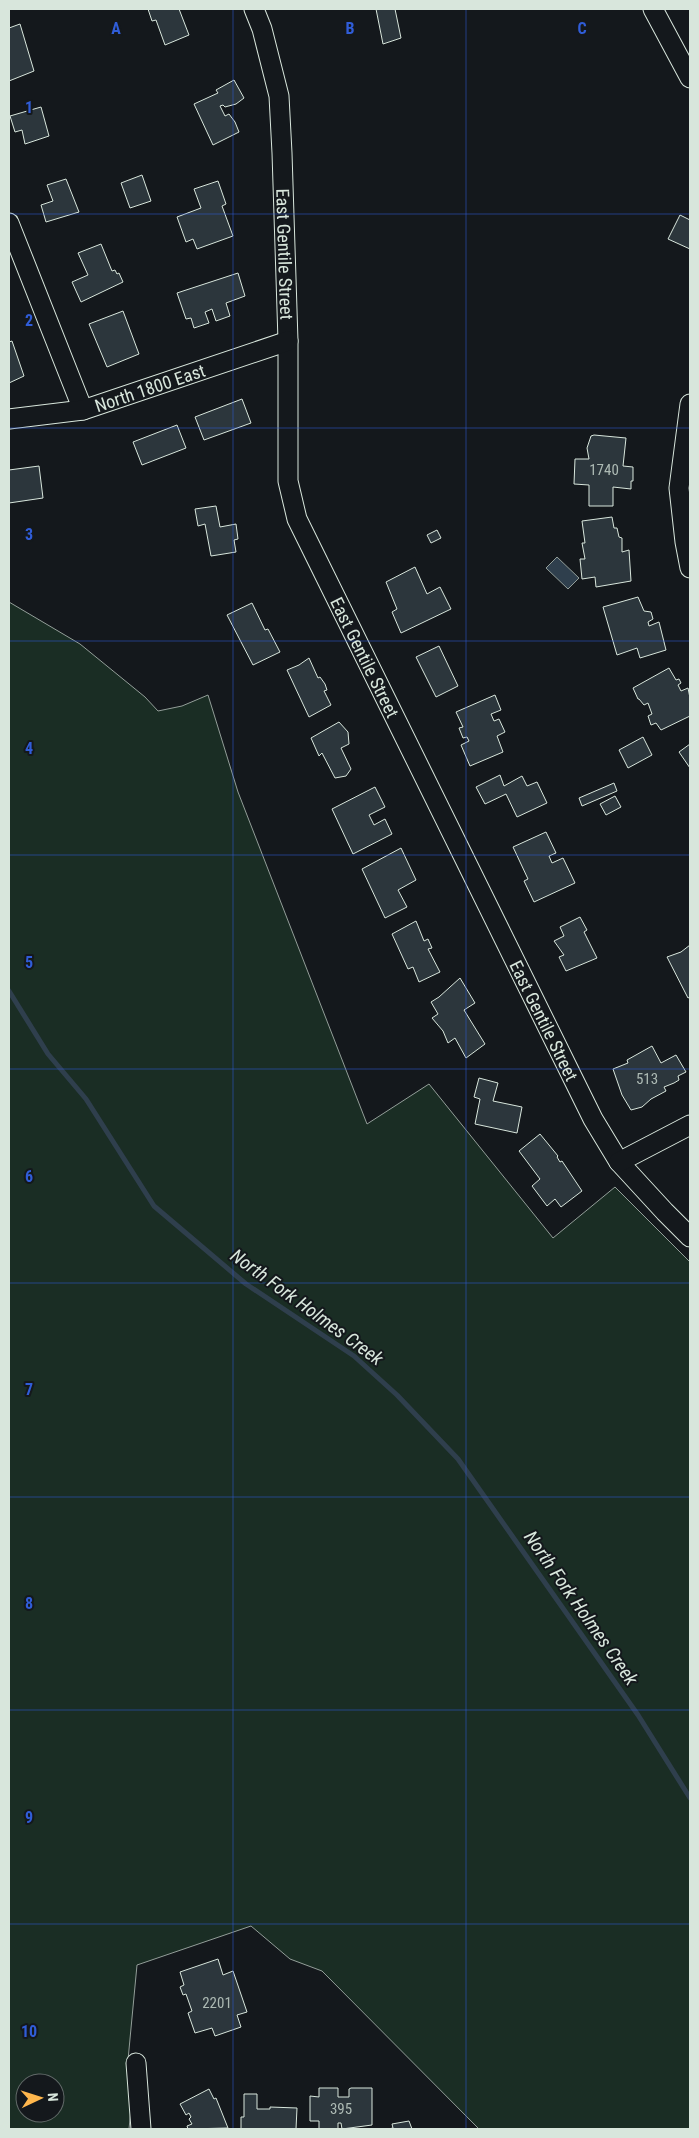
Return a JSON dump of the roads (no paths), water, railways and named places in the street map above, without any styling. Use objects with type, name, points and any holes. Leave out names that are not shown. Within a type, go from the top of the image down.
[{"type":"street","name":"East Gentile Street","points":[[254,9],[262,29],[279,96],[288,341],[288,482],[297,519],[593,1119],[619,1162],[690,1236]]},
{"type":"street","points":[[653,9],[690,78]]},
{"type":"street","points":[[9,223],[83,410]]},
{"type":"street","name":"North 1800 East","points":[[9,419],[83,410],[288,341]]},
{"type":"street","points":[[690,408],[679,488],[690,568]]},
{"type":"street","points":[[619,1162],[690,1125]]},
{"type":"street","points":[[136,2063],[141,2129]]},
{"type":"water","points":[[557,557],[579,578],[568,589],[546,568]]},
{"type":"waterway","name":"North Fork Holmes Creek","points":[[9,991],[48,1054],[86,1099],[154,1206],[246,1284],[354,1356],[397,1395],[458,1459],[638,1715],[690,1798]]}]
